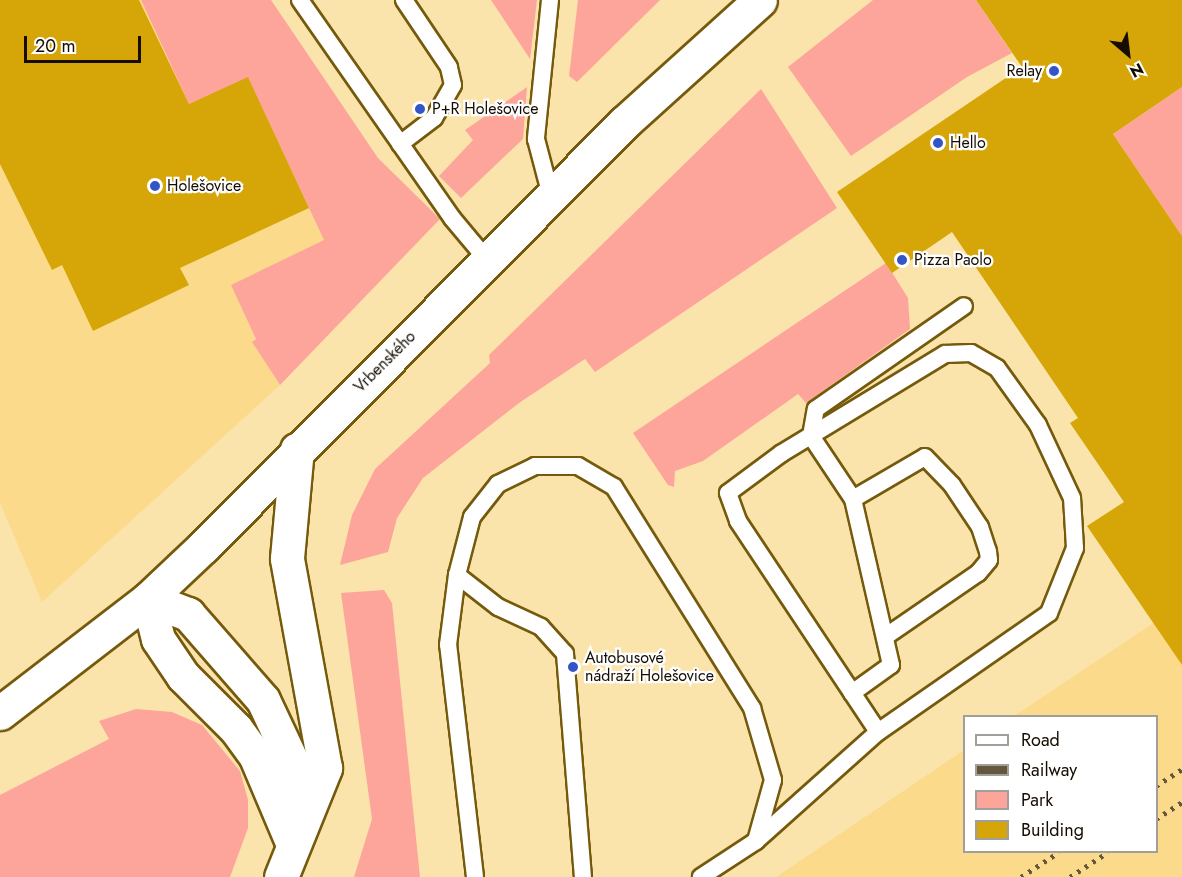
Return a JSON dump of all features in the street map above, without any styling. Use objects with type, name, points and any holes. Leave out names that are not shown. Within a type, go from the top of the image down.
[{"type":"main road","name":"Vrbenského","points":[[0,713],[148,599],[624,123],[760,0]]},
{"type":"main road","points":[[287,863],[325,768],[287,558],[297,449]]},
{"type":"main road","points":[[148,599],[158,639],[183,676],[236,729],[256,757],[287,863]]},
{"type":"main road","points":[[148,599],[188,614],[228,656],[277,723],[299,792],[287,863]]},
{"type":"lane","points":[[300,0],[429,185],[488,261]]},
{"type":"lane","points":[[400,144],[434,118],[453,85],[449,67],[404,0]]},
{"type":"lane","points":[[550,0],[536,139],[551,196]]},
{"type":"lane","points":[[852,693],[891,665],[853,500],[811,436],[816,409],[964,306]]},
{"type":"lane","points":[[701,877],[756,841],[878,732],[1049,613],[1075,548],[1072,498],[1038,425],[997,368],[971,353],[945,354],[855,413],[811,436],[728,494],[738,521],[878,732]]},
{"type":"lane","points":[[853,500],[925,457],[951,485],[980,527],[988,551],[989,560],[978,573],[885,637]]},
{"type":"lane","points":[[475,877],[448,645],[457,575],[472,517],[498,484],[535,466],[579,466],[614,486],[752,708],[773,780],[756,841]]},
{"type":"lane","points":[[457,575],[498,607],[541,627],[565,654],[583,877]]},
{"type":"shaded area","points":[[0,0],[141,0],[189,104],[248,77],[324,240],[252,342],[280,385],[42,602],[0,503]]},
{"type":"shaded area","points":[[1182,604],[1182,877],[776,877],[963,751],[963,853],[1158,853],[1158,715],[1016,715]]},
{"type":"green space","points":[[141,0],[271,0],[378,158],[440,219],[280,385],[252,342],[256,339],[231,285],[324,240],[248,78],[189,104]]},
{"type":"green space","points":[[491,0],[537,0],[530,59]]},
{"type":"green space","points":[[578,0],[660,0],[577,82],[569,76]]},
{"type":"green space","points":[[873,0],[976,0],[1012,53],[967,77],[851,156],[788,67]]},
{"type":"green space","points":[[527,87],[523,139],[461,198],[439,176],[473,140],[465,130]]},
{"type":"green space","points":[[1182,87],[1182,236],[1113,134]]},
{"type":"green space","points":[[761,89],[837,208],[595,372],[585,359],[519,403],[423,478],[397,518],[388,552],[340,565],[352,515],[375,469],[490,363],[489,355]]},
{"type":"green space","points":[[886,263],[908,298],[910,329],[806,403],[798,394],[703,461],[675,471],[674,487],[668,485],[633,433]]},
{"type":"green space","points":[[384,590],[392,603],[420,877],[354,877],[372,819],[341,593]]},
{"type":"green space","points":[[136,709],[172,712],[202,725],[240,771],[248,800],[248,828],[230,877],[0,877],[0,795],[109,739],[99,721]]},
{"type":"building","name":"Holešovice","points":[[0,0],[139,0],[189,104],[248,77],[309,208],[180,268],[189,285],[93,331],[62,265],[52,270],[0,164]]},
{"type":"building","points":[[976,0],[1182,0],[1182,87],[1113,134],[1182,236],[1182,665],[1087,526],[1124,502],[1070,423],[1078,418],[952,232],[892,273],[837,192],[1022,67]]},
{"type":"railway","points":[[1158,785],[1182,769]]},
{"type":"railway","points":[[1158,818],[1182,802]]},
{"type":"railway","points":[[1021,877],[1057,853]]},
{"type":"railway","points":[[1070,877],[1106,853]]},
{"type":"place","name":"Relay","points":[[1054,71]]},
{"type":"place","name":"P+R Holešovice","points":[[420,109]]},
{"type":"place","name":"Hello","points":[[938,143]]},
{"type":"place","name":"Holešovice","points":[[155,186]]},
{"type":"place","name":"Pizza Paolo","points":[[902,260]]},
{"type":"place","name":"Autobusové nádraží Holešovice","points":[[573,667]]}]
